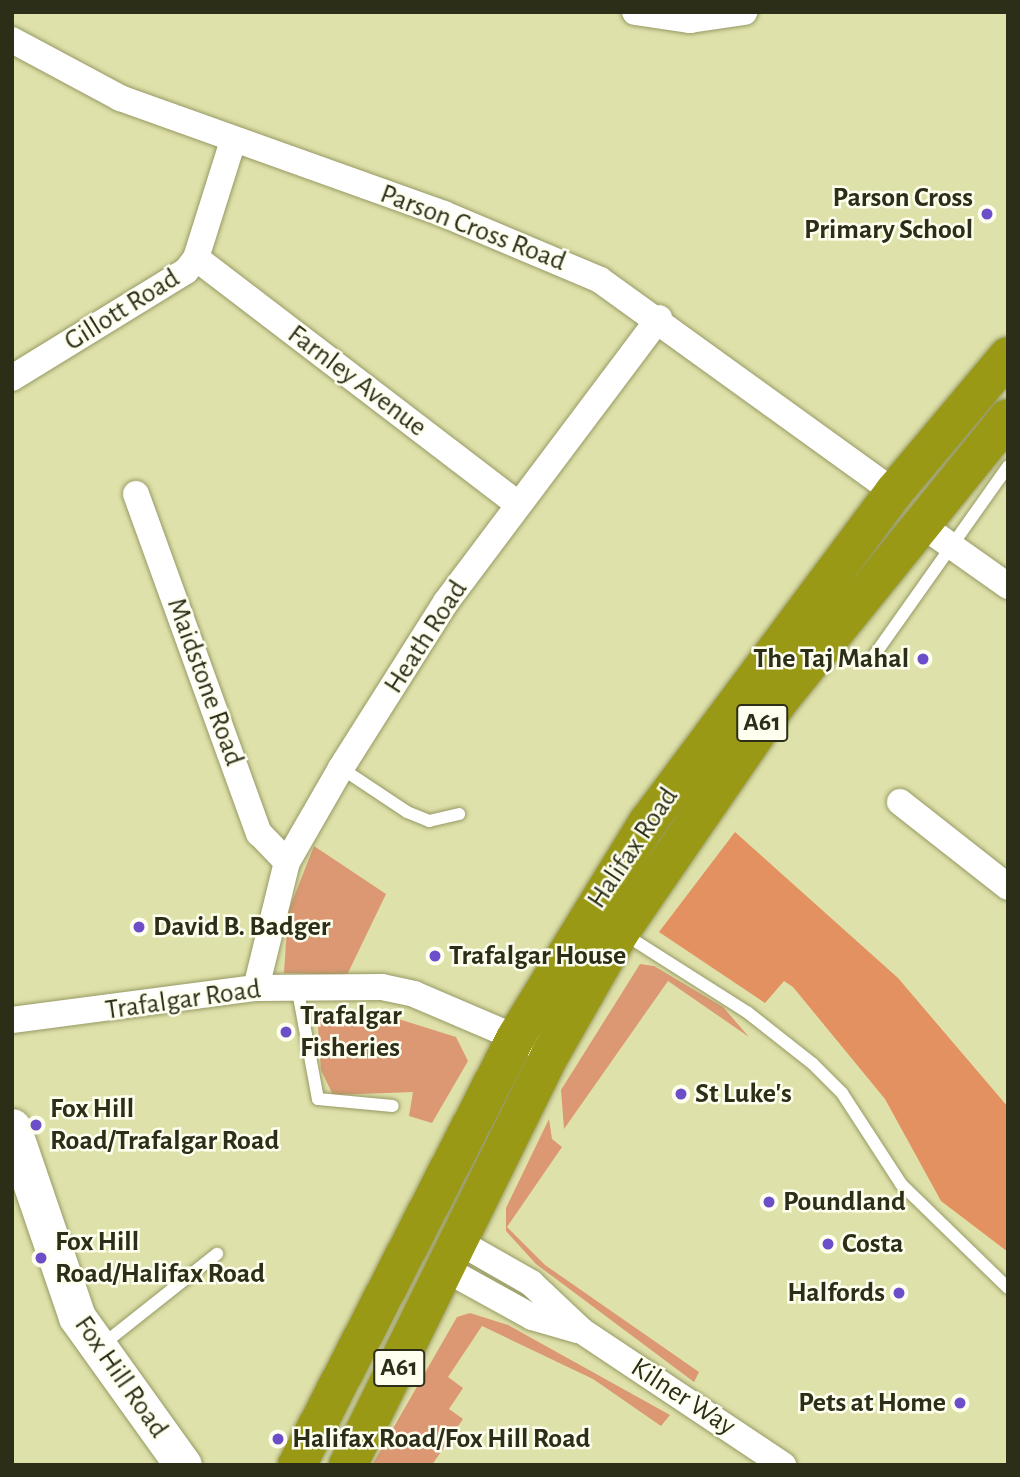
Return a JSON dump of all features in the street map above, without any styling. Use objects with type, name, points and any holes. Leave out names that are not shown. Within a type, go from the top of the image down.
[{"type":"highway","name":"Halifax Road","points":[[298,1465],[516,1037],[648,822],[894,492],[1008,356]]},
{"type":"highway","name":"Halifax Road","points":[[348,1465],[454,1256],[551,1052],[620,932],[699,808],[919,523],[1008,418]]},
{"type":"highway","points":[[417,1234],[454,1256]]},
{"type":"street","points":[[635,12],[690,20],[744,12]]},
{"type":"street","name":"Parson Cross Road","points":[[12,40],[120,98],[537,249],[659,318],[894,492]]},
{"type":"street","name":"Gillott Road","points":[[12,378],[172,283],[196,258],[233,141]]},
{"type":"street","name":"Farnley Avenue","points":[[196,258],[518,504]]},
{"type":"street","name":"Heath Road","points":[[256,988],[287,862],[341,768],[446,602],[659,318]]},
{"type":"street","name":"Maidstone Road","points":[[136,494],[259,833],[287,862]]},
{"type":"street","points":[[919,523],[1008,586]]},
{"type":"street","points":[[900,802],[1008,887]]},
{"type":"street","name":"Trafalgar Road","points":[[12,1020],[256,988],[296,986],[414,993],[551,1052]]},
{"type":"street","name":"Fox Hill Road","points":[[12,1127],[58,1274],[96,1350],[183,1465]]},
{"type":"street","name":"Kilner Way","points":[[454,1256],[531,1283],[582,1331],[783,1465]]},
{"type":"lane","points":[[873,657],[1008,466]]},
{"type":"lane","points":[[341,768],[418,816],[446,821],[459,814]]},
{"type":"lane","points":[[620,932],[747,1012],[813,1064],[842,1093],[901,1184],[1008,1288]]},
{"type":"lane","points":[[296,986],[318,1099],[393,1106]]},
{"type":"lane","points":[[96,1350],[217,1254]]},
{"type":"shaded area","points":[[735,832],[898,978],[1008,1107],[1008,1252],[941,1201],[885,1099],[793,987],[784,981],[765,1003],[659,932]]},
{"type":"shaded area","points":[[314,846],[386,894],[347,975],[284,973],[288,912]]},
{"type":"shaded area","points":[[640,964],[654,966],[723,1007],[749,1037],[668,981],[564,1129],[561,1090]]},
{"type":"shaded area","points":[[317,1013],[392,1017],[456,1037],[468,1061],[432,1123],[409,1116],[413,1092],[333,1095],[321,1070]]},
{"type":"shaded area","points":[[549,1119],[552,1139],[562,1147],[507,1227],[545,1265],[699,1372],[694,1382],[536,1264],[506,1231],[506,1208]]},
{"type":"shaded area","points":[[470,1313],[508,1325],[670,1415],[661,1426],[593,1379],[482,1326],[448,1377],[463,1388],[449,1409],[463,1419],[432,1465],[372,1465],[457,1317]]},
{"type":"place","name":"Parson Cross Primary School","points":[[987,214]]},
{"type":"place","name":"The Taj Mahal","points":[[923,659]]},
{"type":"place","name":"David B. Badger","points":[[139,927]]},
{"type":"place","name":"Trafalgar House","points":[[435,956]]},
{"type":"place","name":"Trafalgar Fisheries","points":[[286,1032]]},
{"type":"place","name":"St Luke's","points":[[681,1094]]},
{"type":"place","name":"Fox Hill Road/Trafalgar Road","points":[[36,1125]]},
{"type":"place","name":"Poundland","points":[[769,1202]]},
{"type":"place","name":"Costa","points":[[828,1244]]},
{"type":"place","name":"Fox Hill Road/Halifax Road","points":[[41,1258]]},
{"type":"place","name":"Halfords","points":[[899,1293]]},
{"type":"place","name":"Pets at Home","points":[[960,1403]]},
{"type":"place","name":"Halifax Road/Fox Hill Road","points":[[278,1439]]}]
